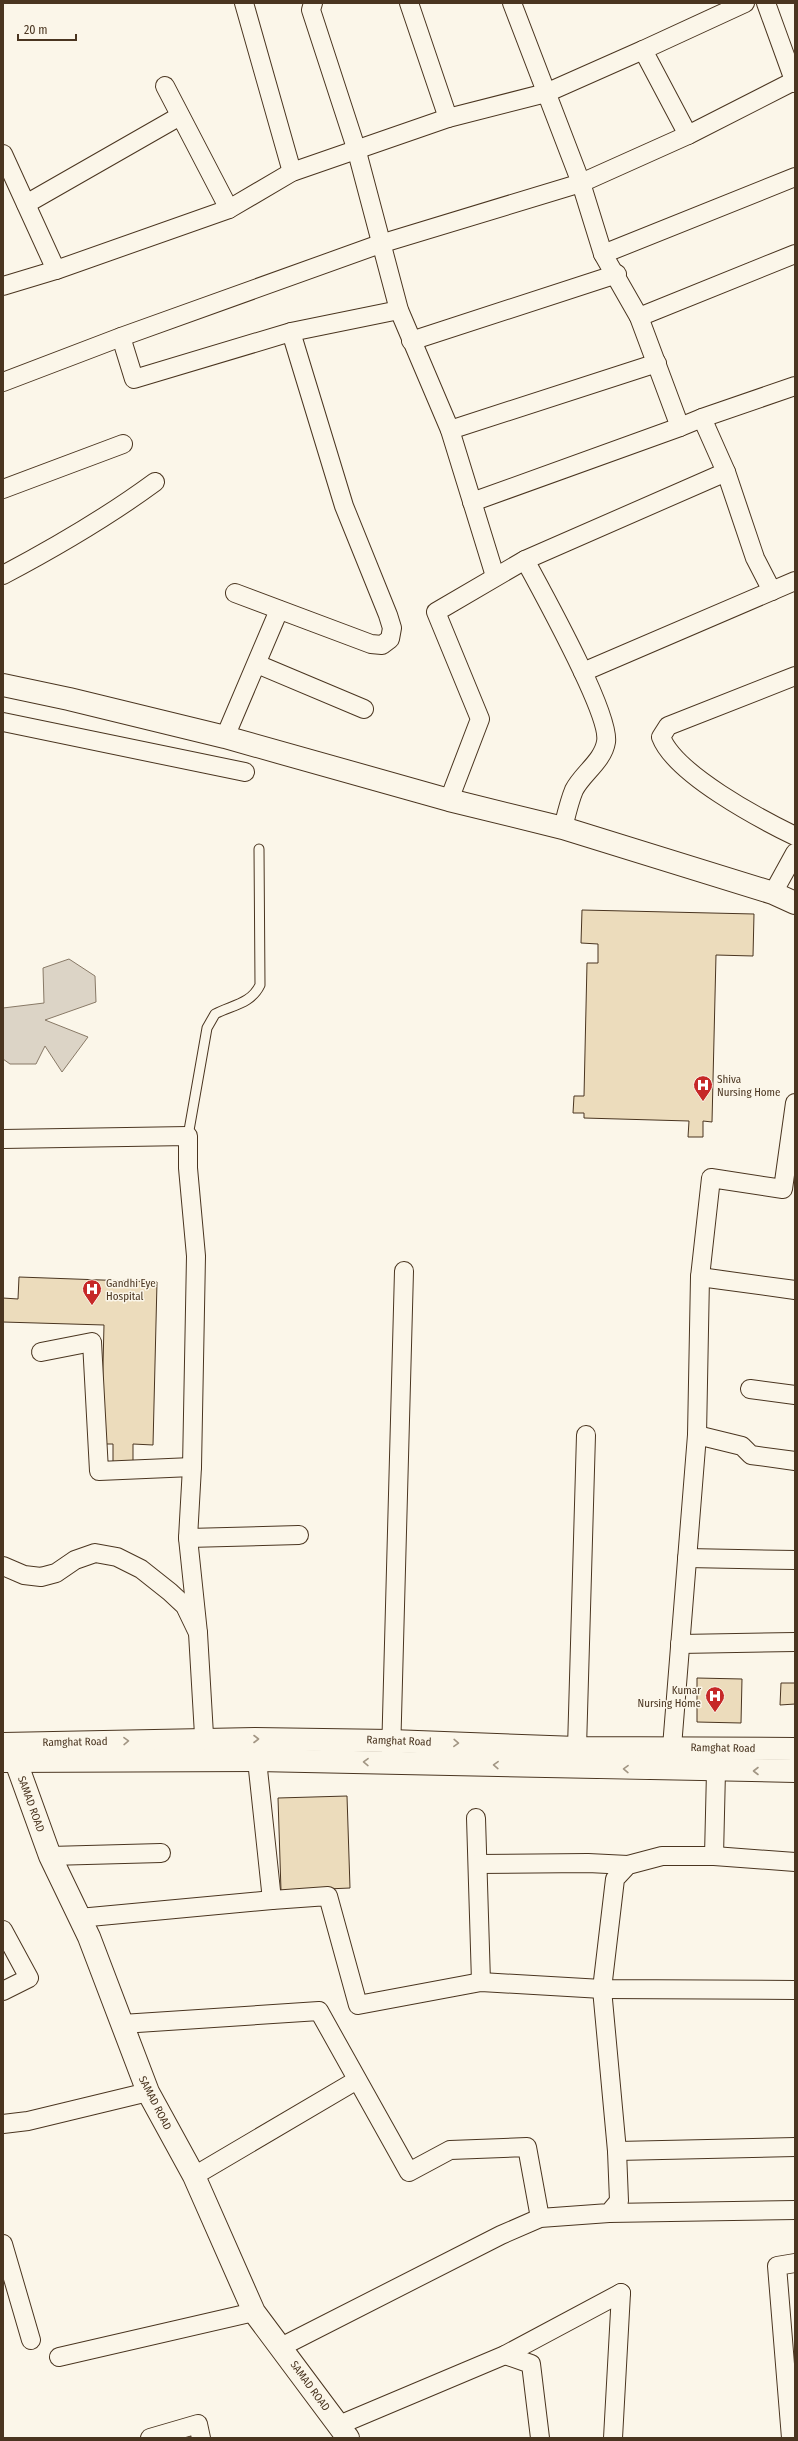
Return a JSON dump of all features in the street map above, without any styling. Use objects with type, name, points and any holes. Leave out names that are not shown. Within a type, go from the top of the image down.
[{"type":"street","points":[[244,3],[292,172]]},
{"type":"street","points":[[313,3],[312,10],[356,148],[380,244],[399,310],[450,430],[495,576]]},
{"type":"street","points":[[409,3],[448,118]]},
{"type":"street","points":[[512,3],[581,183],[603,254],[616,274],[639,318],[680,427]]},
{"type":"street","points":[[3,286],[56,270],[229,209],[292,172],[356,148],[448,118],[546,93],[745,3]]},
{"type":"street","points":[[3,382],[121,337],[380,244],[581,183],[688,135],[794,82],[766,3]]},
{"type":"street","points":[[643,50],[688,135]]},
{"type":"street","points":[[164,86],[229,209]]},
{"type":"street","points":[[26,204],[180,116]]},
{"type":"street","points":[[3,154],[56,270]]},
{"type":"street","points":[[603,254],[795,177]]},
{"type":"street","points":[[639,318],[795,254]]},
{"type":"street","points":[[411,341],[616,274]]},
{"type":"street","points":[[121,337],[134,379],[291,332],[399,310]]},
{"type":"street","points":[[235,593],[371,644],[382,645],[390,639],[392,628],[388,615],[344,506],[291,332]]},
{"type":"street","points":[[450,430],[657,363]]},
{"type":"street","points":[[472,502],[702,418],[795,386]]},
{"type":"street","points":[[702,418],[726,472],[755,558],[772,591]]},
{"type":"street","points":[[3,489],[122,444]]},
{"type":"street","points":[[449,800],[480,719],[436,612],[495,576],[525,560],[726,472]]},
{"type":"street","points":[[3,575],[62,544],[115,511],[155,482]]},
{"type":"street","points":[[525,560],[583,672],[606,732],[606,743],[574,791],[563,828]]},
{"type":"street","points":[[583,672],[795,582]]},
{"type":"street","points":[[225,737],[279,610]]},
{"type":"street","points":[[257,664],[364,709]]},
{"type":"street","points":[[795,676],[668,726],[661,737],[666,749],[713,789],[755,816],[795,836]]},
{"type":"street","points":[[3,685],[225,737],[449,800],[563,828],[773,893],[795,903]]},
{"type":"street","points":[[3,722],[245,772]]},
{"type":"street","points":[[773,893],[795,853]]},
{"type":"street","points":[[672,1747],[697,1434],[700,1277],[710,1178],[782,1189],[795,1103]]},
{"type":"street","points":[[3,1139],[188,1136],[188,1168],[196,1256],[192,1467],[188,1538],[198,1633],[205,1750]]},
{"type":"street","points":[[390,1762],[404,1271]]},
{"type":"street","points":[[700,1277],[795,1290]]},
{"type":"street","points":[[41,1352],[92,1342],[99,1471],[192,1467]]},
{"type":"street","points":[[750,1389],[795,1395]]},
{"type":"street","points":[[697,1434],[742,1446],[751,1455],[795,1461]]},
{"type":"street","points":[[577,1748],[586,1435]]},
{"type":"street","points":[[188,1538],[299,1535]]},
{"type":"street","points":[[3,1566],[24,1575],[41,1576],[56,1573],[75,1560],[95,1552],[117,1557],[141,1569],[185,1606],[198,1633]]},
{"type":"street","points":[[687,1558],[795,1560]]},
{"type":"street","points":[[680,1644],[795,1642]]},
{"type":"street","name":"Ramghat Road","points":[[8,1752],[205,1750],[391,1741],[577,1748],[672,1747],[795,1749]]},
{"type":"street","name":"Ramghat Road","points":[[205,1750],[257,1760],[716,1771],[795,1771]]},
{"type":"street","name":"SAMAD ROAD","points":[[8,1752],[50,1856],[89,1937],[148,2092],[194,2176],[254,2312],[344,2432]]},
{"type":"street","points":[[257,1760],[272,1900]]},
{"type":"street","points":[[714,1856],[716,1771]]},
{"type":"street","points":[[476,1818],[481,1982]]},
{"type":"street","points":[[50,1856],[161,1853]]},
{"type":"street","points":[[478,1864],[588,1863],[628,1865],[662,1856],[714,1856],[795,1862]]},
{"type":"street","points":[[609,2213],[619,2201],[618,2151],[602,1989],[615,1879],[628,1865]]},
{"type":"street","points":[[79,1918],[328,1896],[358,2005],[481,1982],[602,1989],[795,1990]]},
{"type":"street","points":[[3,1930],[28,1978],[3,1991]]},
{"type":"street","points":[[122,2024],[319,2012],[409,2172],[450,2150],[527,2147],[540,2218]]},
{"type":"street","points":[[194,2176],[357,2080]]},
{"type":"street","points":[[3,2124],[28,2121],[148,2092]]},
{"type":"street","points":[[618,2151],[795,2147]]},
{"type":"street","points":[[281,2347],[501,2234],[540,2218],[609,2213],[795,2210]]},
{"type":"street","points":[[3,2244],[31,2340]]},
{"type":"street","points":[[791,2438],[791,2390],[777,2266],[795,2263]]},
{"type":"street","points":[[344,2432],[505,2355],[621,2293],[614,2438]]},
{"type":"street","points":[[59,2357],[254,2312]]},
{"type":"street","points":[[505,2355],[531,2364],[540,2438]]},
{"type":"street","points":[[150,2438],[198,2424],[201,2438]]},
{"type":"lane","points":[[188,1136],[207,1028],[215,1014],[246,1002],[256,994],[260,985],[259,849]]},
{"type":"shaded area","points":[[69,959],[95,976],[96,1002],[45,1020],[88,1037],[62,1072],[45,1046],[36,1064],[10,1064],[3,1059],[3,1008],[44,1003],[43,968]]},
{"type":"building","points":[[582,910],[754,914],[753,956],[716,955],[712,1122],[703,1121],[703,1137],[688,1137],[689,1121],[584,1118],[584,1113],[573,1113],[574,1096],[584,1096],[587,963],[598,963],[598,944],[581,943]]},
{"type":"building","points":[[19,1277],[157,1282],[153,1445],[133,1444],[133,1463],[113,1462],[113,1444],[101,1444],[104,1325],[3,1322],[3,1298],[18,1299]]},
{"type":"building","points":[[697,1678],[742,1679],[741,1723],[697,1722]]},
{"type":"building","points":[[781,1683],[795,1683],[795,1704],[780,1705]]},
{"type":"building","points":[[347,1796],[350,1888],[281,1891],[278,1798]]},
{"type":"place","name":"Shiva Nursing Home","points":[[703,1102]]},
{"type":"place","name":"Gandhi Eye Hospital","points":[[92,1306]]},
{"type":"place","name":"Kumar Nursing Home","points":[[715,1713]]}]
